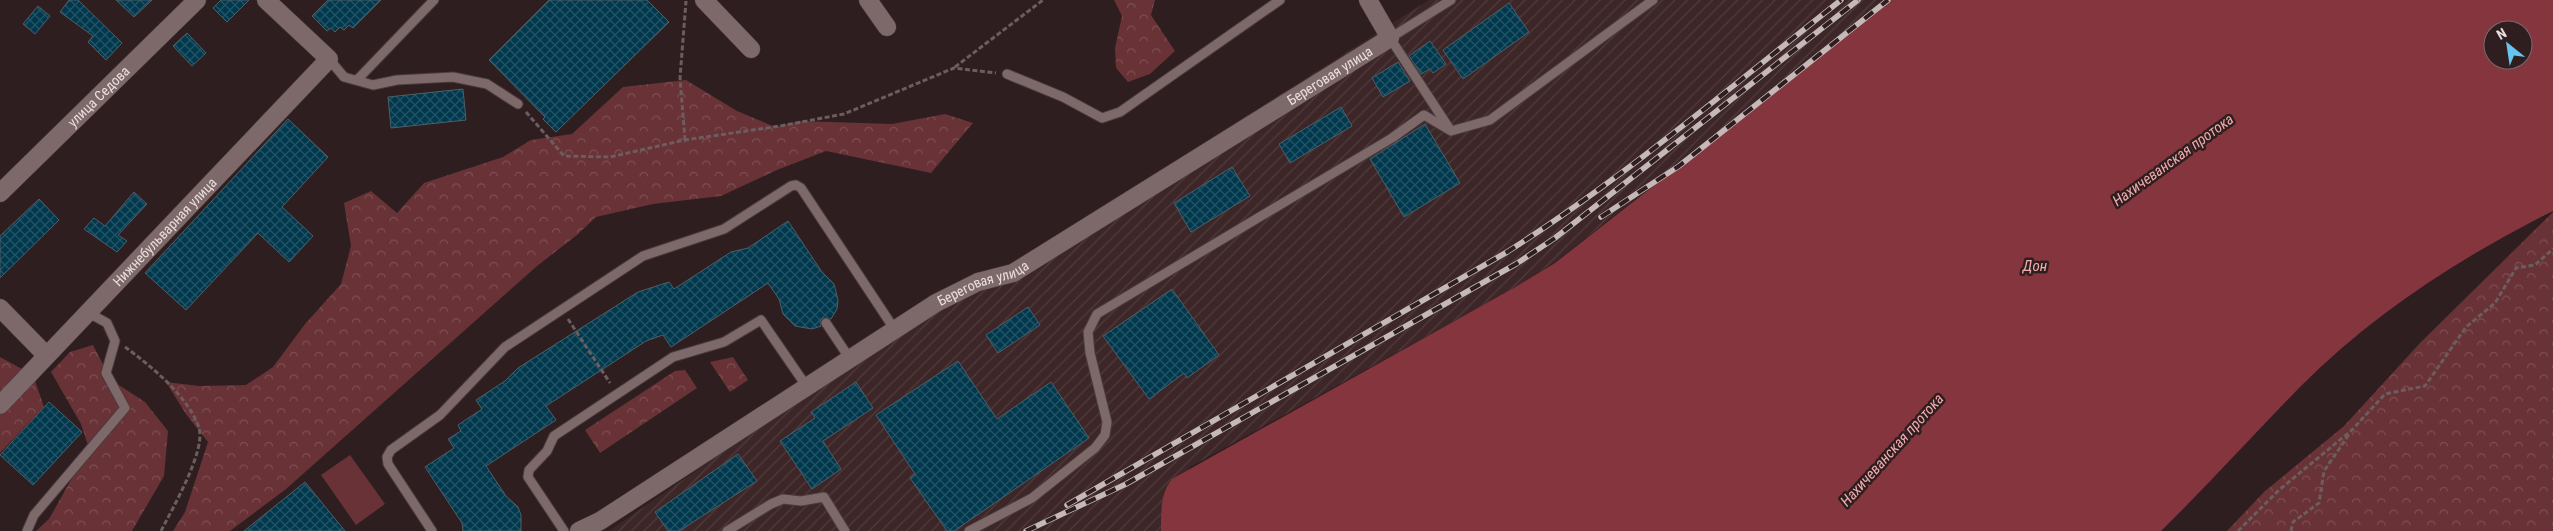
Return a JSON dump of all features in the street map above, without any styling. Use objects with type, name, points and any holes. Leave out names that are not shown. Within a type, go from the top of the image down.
[{"type":"street","name":"улица Седова","points":[[0,193],[197,0]]},
{"type":"street","points":[[266,0],[329,60]]},
{"type":"street","points":[[704,0],[751,49]]},
{"type":"street","points":[[868,0],[887,27]]},
{"type":"street","points":[[1368,0],[1390,38]]},
{"type":"street","name":"Береговая улица","points":[[579,531],[600,521],[936,303],[978,282],[1013,273],[1390,38]]},
{"type":"street","name":"Нижнебульварная улица","points":[[0,405],[87,311],[329,60]]},
{"type":"street","points":[[0,308],[46,355]]},
{"type":"lane","points":[[357,80],[434,0]]},
{"type":"lane","points":[[1006,74],[1063,97],[1102,118],[1120,112],[1280,0]]},
{"type":"lane","points":[[1451,0],[1390,38],[1451,131]]},
{"type":"lane","points":[[969,531],[1032,498],[1095,448],[1105,436],[1107,422],[1090,352],[1088,332],[1097,314],[1392,138],[1424,116],[1451,131],[1490,120],[1652,0]]},
{"type":"lane","points":[[329,60],[344,77],[373,85],[397,80],[453,77],[486,84],[518,104]]},
{"type":"lane","points":[[432,531],[388,464],[387,457],[391,450],[440,415],[498,353],[643,256],[724,229],[791,186],[796,185],[801,188],[895,330]]},
{"type":"lane","points":[[27,531],[34,515],[125,408],[106,373],[115,340],[107,323],[87,311]]},
{"type":"lane","points":[[564,531],[528,478],[529,470],[547,451],[554,436],[679,354],[724,342],[761,320],[808,387]]},
{"type":"lane","points":[[826,323],[850,359]]},
{"type":"lane","points":[[728,531],[771,504],[783,499],[801,501],[824,497],[845,531]]},
{"type":"path","points":[[685,140],[680,78],[686,0]]},
{"type":"path","points":[[518,104],[564,156],[610,157],[685,140],[780,126],[844,114],[954,68],[1043,0]]},
{"type":"path","points":[[954,68],[1006,74]]},
{"type":"path","points":[[2238,531],[2279,490],[2352,430],[2385,394],[2425,386],[2466,327],[2495,303],[2516,268],[2534,265],[2553,248]]},
{"type":"path","points":[[562,310],[618,394]]},
{"type":"path","points":[[115,340],[152,366],[186,406],[199,429],[197,451],[183,489],[161,531]]},
{"type":"path","points":[[2291,531],[2293,522],[2318,504],[2324,471],[2352,430]]},
{"type":"shaded area","points":[[1429,0],[1891,0],[1555,262],[1517,286],[1190,467],[1162,501],[1161,531],[609,531],[779,413]]},
{"type":"green space","points":[[1114,0],[1155,0],[1151,15],[1175,51],[1150,74],[1128,82],[1116,68],[1115,48],[1122,16]]},
{"type":"green space","points":[[686,80],[737,111],[775,127],[800,121],[892,124],[945,114],[973,123],[931,173],[826,151],[777,170],[721,196],[653,204],[596,217],[577,235],[537,266],[286,489],[230,531],[173,531],[185,512],[208,442],[186,414],[166,382],[199,386],[246,385],[273,367],[305,324],[341,284],[351,246],[344,203],[371,191],[397,213],[424,183],[503,157],[531,140],[572,134],[623,87]]},
{"type":"green space","points":[[2553,212],[2553,531],[2227,531],[2264,492],[2344,426],[2420,343]]},
{"type":"green space","points":[[93,345],[111,380],[145,402],[168,431],[164,476],[132,531],[36,531],[49,519],[89,448],[81,424],[51,372],[70,352]]},
{"type":"green space","points":[[0,357],[33,375],[44,407],[0,453]]},
{"type":"green space","points":[[733,357],[748,380],[730,392],[710,362]]},
{"type":"green space","points":[[685,370],[697,388],[600,453],[585,430],[675,371]]},
{"type":"green space","points":[[350,455],[385,504],[356,525],[321,475]]},
{"type":"water","name":"Дон","points":[[1891,0],[2553,0],[2553,211],[2452,267],[2358,334],[2301,386],[2161,531],[1161,531],[1163,497],[1172,479],[1555,263]]},
{"type":"building","points":[[69,0],[78,0],[122,43],[106,60],[88,42],[93,36],[60,12]]},
{"type":"building","points":[[116,0],[152,0],[134,17]]},
{"type":"building","points":[[221,0],[249,0],[227,22],[213,8]]},
{"type":"building","points":[[328,0],[381,0],[353,28],[349,25],[344,30],[340,27],[335,32],[331,28],[327,31],[312,16]]},
{"type":"building","points":[[549,0],[647,0],[669,22],[556,132],[543,119],[545,117],[489,60]]},
{"type":"building","points":[[1509,3],[1529,32],[1463,79],[1443,50]]},
{"type":"building","points":[[38,6],[50,16],[35,34],[23,24]]},
{"type":"building","points":[[187,33],[206,53],[192,66],[173,46]]},
{"type":"building","points":[[1430,41],[1446,64],[1433,73],[1430,69],[1421,74],[1409,56]]},
{"type":"building","points":[[1398,62],[1410,81],[1383,97],[1372,78]]},
{"type":"building","points":[[463,89],[466,120],[391,128],[388,97]]},
{"type":"building","points":[[1341,107],[1352,126],[1290,163],[1279,144]]},
{"type":"building","points":[[288,119],[328,157],[282,207],[313,236],[289,262],[258,233],[186,310],[145,273]]},
{"type":"building","points":[[1425,124],[1460,183],[1404,217],[1370,159]]},
{"type":"building","points":[[1232,167],[1250,196],[1191,232],[1174,203]]},
{"type":"building","points":[[134,192],[147,204],[118,235],[127,241],[117,252],[84,229],[94,218],[105,226]]},
{"type":"building","points":[[39,199],[59,220],[0,278],[0,236]]},
{"type":"building","points":[[788,221],[822,272],[834,284],[838,300],[837,309],[831,319],[823,318],[820,321],[821,326],[812,329],[795,326],[783,314],[779,299],[768,283],[671,347],[663,335],[646,341],[546,406],[556,420],[486,466],[506,496],[518,507],[521,515],[521,531],[463,531],[462,523],[425,467],[454,448],[448,439],[461,431],[458,425],[482,409],[476,400],[505,381],[518,368],[638,292],[669,282],[674,289],[731,252],[748,248]]},
{"type":"building","points":[[1172,289],[1219,355],[1187,378],[1184,373],[1149,399],[1103,336]]},
{"type":"building","points":[[1028,307],[1040,325],[998,353],[986,335]]},
{"type":"building","points":[[958,361],[997,419],[1051,382],[1089,438],[954,531],[947,531],[910,478],[915,474],[876,415]]},
{"type":"building","points":[[856,382],[873,408],[823,441],[841,469],[812,489],[780,441],[815,418],[811,412]]},
{"type":"building","points":[[49,402],[82,432],[33,485],[0,455]]},
{"type":"building","points":[[738,454],[757,481],[679,531],[668,531],[655,512]]},
{"type":"building","points":[[305,482],[345,531],[244,531]]},
{"type":"railway","points":[[1067,505],[1507,252],[1636,162],[1841,0]]},
{"type":"railway","points":[[1026,531],[1126,484],[1516,264],[1555,238],[1858,0]]},
{"type":"railway","points":[[1601,217],[1679,166],[1888,0]]},
{"type":"water label","name":"Нахичеванская протока","points":[[2173,160]]},
{"type":"water label","name":"Нахичеванская протока","points":[[1892,450]]}]
